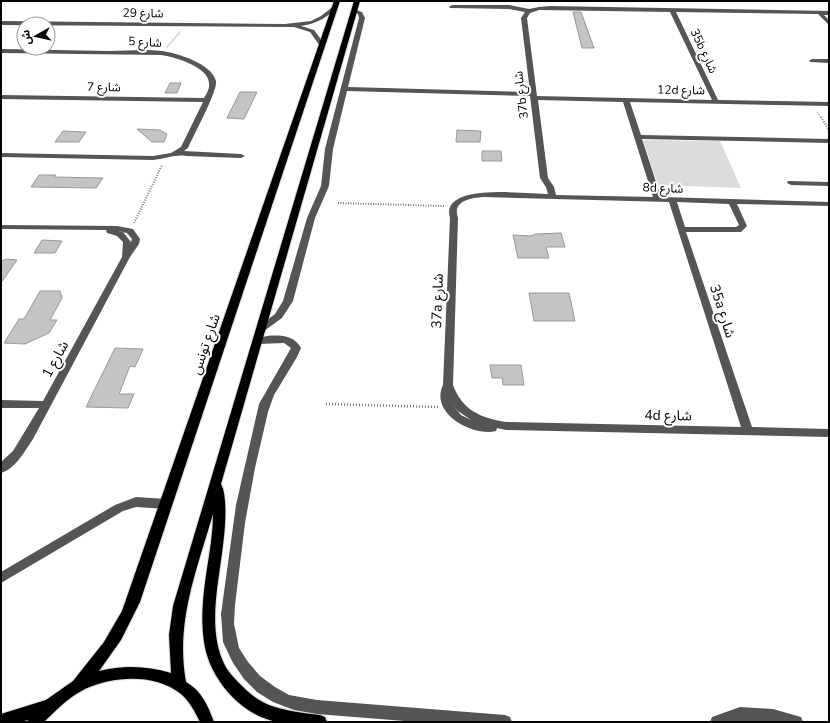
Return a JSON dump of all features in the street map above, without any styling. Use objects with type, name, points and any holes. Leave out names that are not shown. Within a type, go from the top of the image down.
[{"type":"main road","name":"شارع تونس","points":[[78,685],[102,658],[120,630],[133,602],[336,4]]},
{"type":"main road","points":[[180,685],[175,653],[177,621],[355,5]]},
{"type":"main road","points":[[216,483],[219,518],[209,613],[209,633],[212,653],[220,672],[233,689],[251,703],[271,713],[320,722]]},
{"type":"main road","points":[[34,722],[48,707],[78,685],[105,675],[132,671],[158,674],[180,685],[195,698],[209,720]]},
{"type":"main road","points":[[1,721],[48,707]]},
{"type":"street","name":"شارع 29","points":[[1,23],[285,26],[302,25],[318,21],[336,4]]},
{"type":"street","points":[[355,5],[362,18],[329,149],[325,186],[312,218],[288,302],[279,316],[260,335],[270,339],[288,340],[297,348],[294,355],[276,381],[265,403],[252,456],[235,547],[228,618],[232,649],[244,670],[263,688],[288,701],[317,707],[505,722]]},
{"type":"street","points":[[452,7],[509,7],[530,11],[550,8],[829,13]]},
{"type":"street","name":"35b شارع","points":[[672,10],[716,102]]},
{"type":"street","name":"37b شارع","points":[[530,11],[525,14],[524,18],[532,96],[544,178],[550,187],[553,197]]},
{"type":"street","points":[[820,12],[829,24]]},
{"type":"street","name":"شارع 29","points":[[285,26],[303,28],[312,31],[322,45]]},
{"type":"street","name":"شارع 5","points":[[1,51],[159,53],[181,58],[210,74],[213,78],[214,85],[184,148],[166,156],[153,158],[1,155]]},
{"type":"street","points":[[812,61],[829,61]]},
{"type":"street","name":"12d شارع","points":[[344,89],[626,100],[829,104]]},
{"type":"street","name":"شارع 7","points":[[1,97],[207,100]]},
{"type":"street","points":[[626,100],[658,200]]},
{"type":"street","points":[[638,137],[829,141]]},
{"type":"street","name":"شارع 5","points":[[132,157],[168,153],[176,149],[187,140]]},
{"type":"street","points":[[177,152],[186,154],[241,156]]},
{"type":"street","name":"37b شارع","points":[[539,197],[540,187],[544,178]]},
{"type":"street","points":[[791,183],[826,184],[829,194]]},
{"type":"street","name":"8d شارع","points":[[460,203],[496,195],[829,204]]},
{"type":"street","name":"35a شارع","points":[[672,200],[748,432]]},
{"type":"street","points":[[681,229],[738,230],[743,226],[732,202]]},
{"type":"street","points":[[454,218],[460,203]]},
{"type":"street","name":"37a شارع","points":[[448,407],[445,394],[448,385],[454,218],[452,212],[460,203]]},
{"type":"street","points":[[1,227],[117,228],[130,231]]},
{"type":"street","points":[[96,229],[112,232],[124,237],[128,245],[126,257]]},
{"type":"street","name":"شارع 1","points":[[1,469],[23,445],[126,257],[136,242],[135,236],[130,231]]},
{"type":"street","name":"37a شارع","points":[[448,385],[463,416]]},
{"type":"street","points":[[1,404],[46,404]]},
{"type":"street","points":[[448,407],[463,416]]},
{"type":"street","name":"4d شارع","points":[[463,416],[471,424],[484,428],[506,426],[829,433]]},
{"type":"street","points":[[1,578],[119,508],[136,502],[166,504]]},
{"type":"street","points":[[717,722],[740,714],[754,718],[773,716],[796,722]]},
{"type":"path","points":[[159,53],[178,36],[187,25]]},
{"type":"path","points":[[812,104],[829,130]]},
{"type":"path","points":[[130,231],[166,156]]},
{"type":"path","points":[[338,203],[460,203]]},
{"type":"path","points":[[326,404],[448,407]]},
{"type":"shaded area","points":[[643,140],[720,141],[741,188],[658,185]]},
{"type":"building","points":[[573,12],[581,12],[594,48],[582,48]]},
{"type":"building","points":[[170,83],[181,83],[177,93],[165,93]]},
{"type":"building","points":[[240,92],[257,92],[244,119],[227,118]]},
{"type":"building","points":[[137,129],[160,130],[167,134],[164,142],[152,142]]},
{"type":"building","points":[[457,130],[481,131],[480,142],[456,142]]},
{"type":"building","points":[[63,131],[86,132],[79,142],[55,142]]},
{"type":"building","points":[[482,151],[501,151],[502,161],[482,161]]},
{"type":"building","points":[[39,175],[56,175],[54,177],[103,178],[96,188],[31,187]]},
{"type":"building","points":[[561,233],[565,247],[546,247],[549,258],[518,258],[513,235],[531,236],[535,234]]},
{"type":"building","points":[[42,240],[62,241],[55,253],[34,253]]},
{"type":"building","points":[[7,259],[17,260],[1,283],[1,261]]},
{"type":"building","points":[[40,291],[60,291],[62,298],[50,320],[57,320],[49,333],[25,344],[4,343],[19,319],[24,319]]},
{"type":"building","points":[[529,293],[569,293],[575,321],[534,321]]},
{"type":"building","points":[[115,348],[143,349],[135,367],[130,366],[119,394],[134,394],[128,408],[86,407]]},
{"type":"building","points":[[490,365],[521,365],[524,385],[503,385],[502,378],[492,378]]}]
